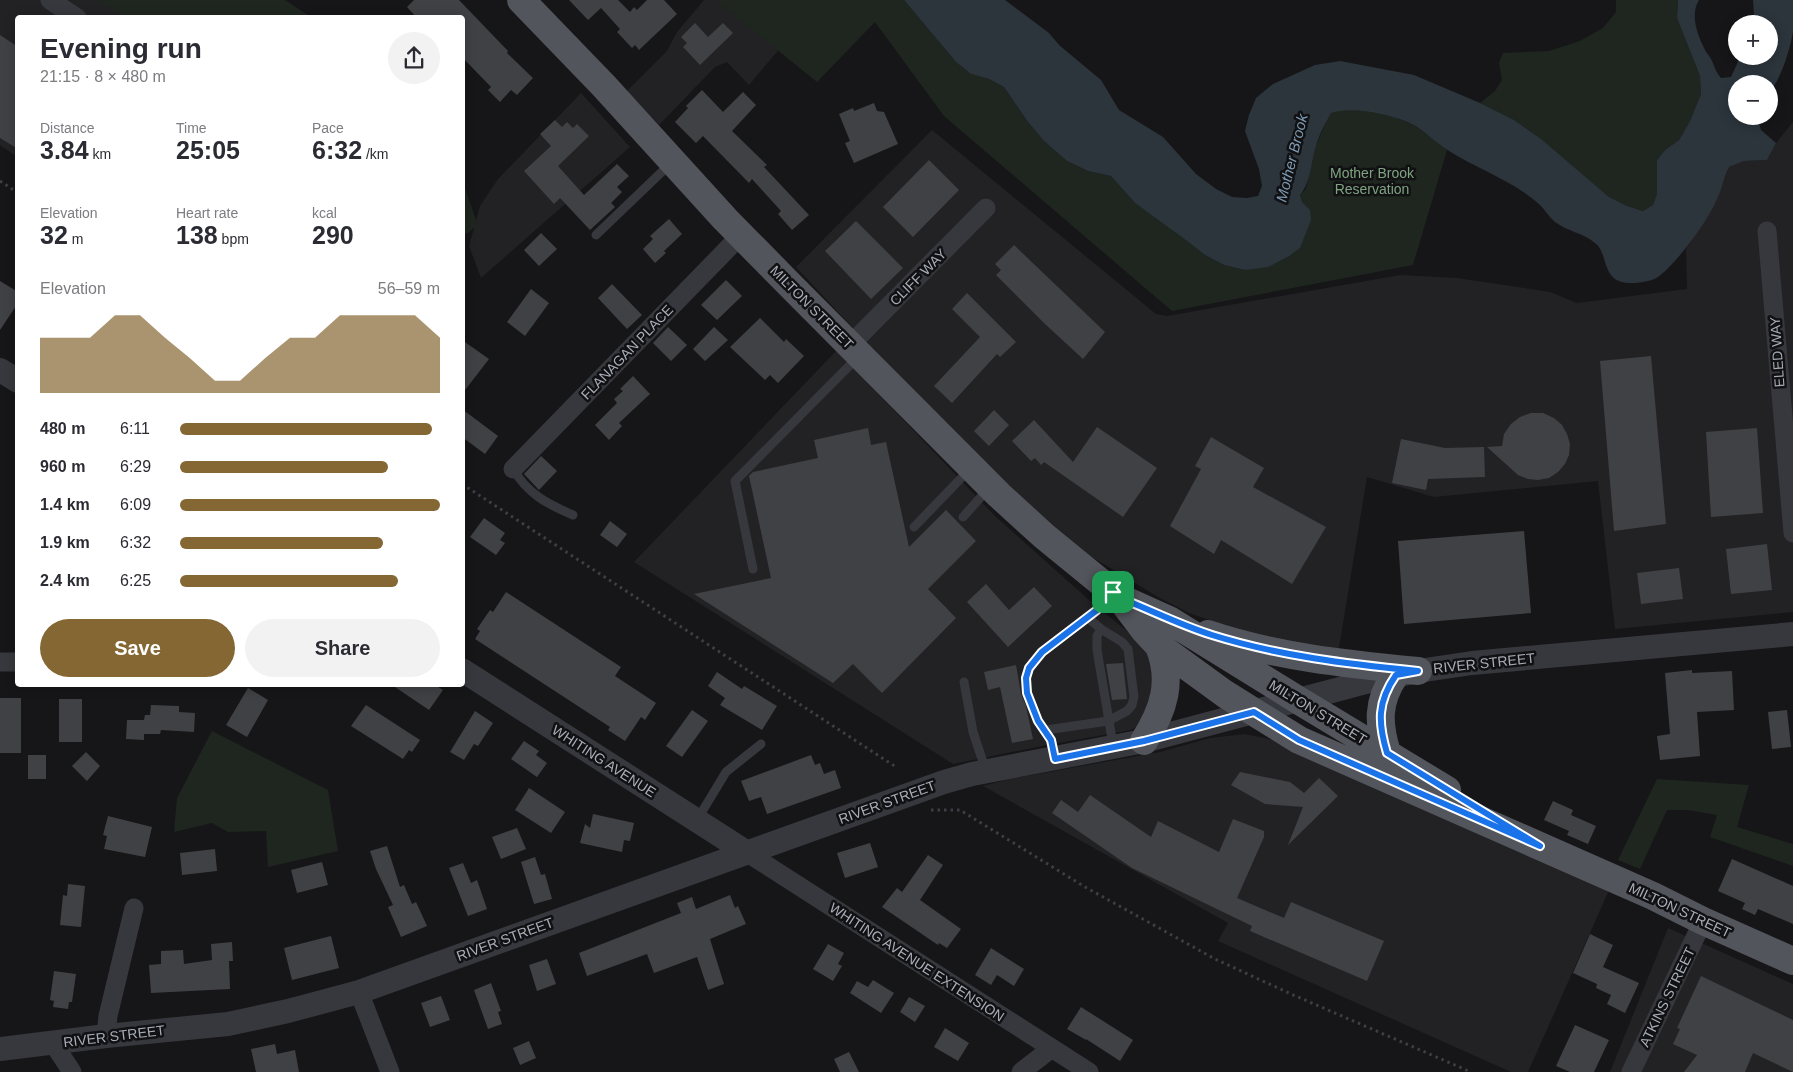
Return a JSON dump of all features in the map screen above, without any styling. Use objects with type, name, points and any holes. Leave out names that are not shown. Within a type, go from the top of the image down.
[{"type":"main road","name":"MILTON STREET","points":[[521,0],[598,80],[741,235],[990,486],[1044,536],[1117,595],[1159,646],[1226,694],[1299,740],[1653,896],[1703,921],[1793,961]]},
{"type":"main road","name":"MILTON STREET","points":[[1117,595],[1169,620],[1540,846]]},
{"type":"main road","points":[[1169,620],[1212,635],[1273,651],[1407,673]]},
{"type":"main road","points":[[1144,741],[1158,716],[1165,687],[1166,671],[1159,646]]},
{"type":"main road","points":[[1387,753],[1381,733],[1380,713],[1382,700],[1387,687],[1407,673]]},
{"type":"street","points":[[50,0],[72,15]]},
{"type":"street","name":"CLIFF WAY","points":[[855,350],[986,208]]},
{"type":"street","name":"ELED WAY","points":[[1767,231],[1793,533]]},
{"type":"street","name":"FLANAGAN PLACE","points":[[513,469],[741,235]]},
{"type":"street","points":[[0,370],[15,379]]},
{"type":"street","name":"RIVER STREET","points":[[0,1049],[228,1024],[288,1011],[359,992],[944,782],[986,771],[1144,741],[1407,673],[1472,663],[1793,634]]},
{"type":"street","points":[[0,662],[15,662]]},
{"type":"street","name":"WHITING AVENUE","points":[[465,672],[746,852]]},
{"type":"street","name":"WHITING AVENUE EXTENSION","points":[[746,852],[1088,1072]]},
{"type":"street","points":[[106,1036],[116,977],[134,908]]},
{"type":"street","name":"ATKINS STREET","points":[[1631,1072],[1703,921]]},
{"type":"street","points":[[359,992],[390,1072]]},
{"type":"street","points":[[53,1043],[72,1072]]},
{"type":"street","points":[[1021,1072],[1052,1048]]},
{"type":"lane","points":[[596,234],[673,161]]},
{"type":"lane","points":[[753,568],[735,481],[855,350]]},
{"type":"lane","points":[[914,527],[972,467]]},
{"type":"lane","points":[[513,469],[529,490],[548,505],[573,515]]},
{"type":"lane","points":[[963,517],[990,486]]},
{"type":"lane","points":[[1055,759],[1051,740],[1046,730],[1038,721],[1027,693],[1026,678],[1029,668],[1042,652],[1117,595]]},
{"type":"lane","points":[[1046,730],[1108,721],[1127,711],[1132,705],[1134,697],[1128,649],[1122,642],[1101,629],[1087,617]]},
{"type":"lane","points":[[1101,629],[1097,636],[1097,650],[1114,748]]},
{"type":"lane","points":[[964,682],[973,732],[986,771]]},
{"type":"lane","points":[[697,820],[726,772],[762,744]]},
{"type":"path","points":[[0,181],[15,191]]},
{"type":"path","points":[[465,486],[896,767]]},
{"type":"path","points":[[960,810],[1085,887],[1215,959],[1471,1072]]},
{"type":"shaded area","points":[[0,0],[98,0],[121,15],[15,15],[15,156],[0,145]]},
{"type":"shaded area","points":[[704,0],[758,0],[787,40],[749,85],[727,62],[715,67],[659,125],[627,91],[667,51],[677,32]]},
{"type":"shaded area","points":[[581,93],[630,147],[481,278],[469,246],[480,206],[498,179]]},
{"type":"shaded area","points":[[1793,122],[1793,612],[1615,629],[1598,481],[1434,497],[1367,477],[1338,654],[1266,640],[1189,613],[1158,597],[1092,557],[1038,514],[1006,484],[851,326],[796,267],[932,130],[1156,314],[1167,316],[1400,275],[1457,278],[1550,292],[1577,303],[1687,289],[1686,249],[1717,199],[1729,167],[1744,161],[1767,160],[1776,143]]},
{"type":"shaded area","points":[[837,350],[994,515],[1089,600],[1144,645],[1157,677],[1144,719],[1135,728],[953,764],[634,562]]},
{"type":"shaded area","points":[[1245,734],[1269,739],[1303,750],[1610,888],[1528,1072],[1511,1072],[1218,941],[1228,923],[983,786],[1010,779],[1160,752],[1210,738]]},
{"type":"shaded area","points":[[1668,928],[1793,984],[1793,1072],[1610,1072]]},
{"type":"green space","points":[[97,0],[285,0],[308,15],[120,15]]},
{"type":"green space","name":"Mother Brook Reservation","points":[[715,0],[904,0],[956,62],[971,74],[989,79],[1004,87],[1028,122],[1044,141],[1067,161],[1088,171],[1111,176],[1135,203],[1186,239],[1205,255],[1224,265],[1245,270],[1310,210],[1302,202],[1300,195],[1306,189],[1316,145],[1331,112],[1359,110],[1401,120],[1419,129],[1447,150],[1413,265],[1172,311],[944,116],[875,22],[817,82]]},
{"type":"green space","points":[[1616,0],[1678,0],[1677,18],[1700,76],[1701,94],[1690,121],[1679,140],[1665,150],[1657,160],[1657,194],[1653,205],[1643,211],[1609,197],[1540,139],[1514,120],[1480,103],[1495,91],[1502,80],[1499,63],[1503,53],[1549,51],[1580,41],[1603,28],[1616,12]]},
{"type":"green space","points":[[465,188],[476,220],[475,227],[468,233],[465,233]]},
{"type":"green space","points":[[212,731],[328,790],[338,851],[268,867],[266,831],[228,832],[212,823],[174,832],[177,798]]},
{"type":"green space","points":[[1657,779],[1749,785],[1737,827],[1793,844],[1793,866],[1710,837],[1717,815],[1687,810],[1667,810],[1640,869],[1618,860]]},
{"type":"water","name":"Mother Brook","points":[[904,0],[1005,0],[1049,33],[1059,45],[1101,80],[1119,110],[1163,137],[1196,174],[1216,189],[1232,197],[1247,198],[1258,196],[1262,186],[1259,169],[1245,131],[1256,98],[1273,84],[1315,65],[1340,61],[1414,75],[1480,103],[1514,120],[1541,139],[1609,197],[1643,211],[1653,205],[1657,194],[1657,160],[1665,150],[1679,140],[1690,121],[1701,94],[1700,76],[1677,18],[1678,0],[1699,0],[1696,6],[1695,18],[1699,37],[1721,78],[1728,77],[1728,125],[1760,125],[1761,130],[1776,143],[1767,160],[1744,161],[1729,167],[1713,208],[1683,252],[1666,271],[1654,279],[1630,283],[1619,281],[1611,275],[1599,246],[1595,243],[1555,222],[1540,205],[1519,189],[1460,158],[1411,124],[1397,118],[1379,114],[1348,110],[1339,111],[1331,113],[1321,133],[1314,152],[1309,178],[1300,195],[1302,202],[1310,210],[1311,220],[1300,248],[1268,267],[1245,270],[1224,265],[1205,255],[1135,203],[1111,176],[1088,171],[1067,161],[1044,141],[1028,122],[1004,87],[989,79],[971,74],[956,62]]},
{"type":"water","points":[[1753,0],[1793,0],[1793,32],[1778,78],[1778,75],[1732,75],[1737,65],[1778,65],[1778,15],[1754,15]]},
{"type":"building","points":[[414,0],[459,0],[508,51],[507,53],[533,78],[517,95],[511,90],[500,102],[488,90],[491,87],[465,60],[465,15],[414,15],[407,7]]},
{"type":"building","points":[[569,0],[618,0],[630,12],[634,7],[637,10],[647,0],[664,0],[677,14],[639,50],[635,45],[632,48],[617,32],[620,29],[601,8],[588,20]]},
{"type":"building","points":[[695,23],[708,37],[723,23],[733,33],[700,65],[683,47],[687,43],[681,37]]},
{"type":"building","points":[[0,35],[15,45],[15,147],[0,138]]},
{"type":"building","points":[[702,90],[723,112],[743,92],[756,105],[732,131],[767,165],[764,167],[809,215],[792,230],[778,214],[781,211],[752,179],[749,183],[703,136],[696,143],[675,122],[688,108],[686,106]]},
{"type":"building","points":[[874,103],[877,111],[884,112],[898,144],[854,163],[845,143],[850,141],[839,114],[853,108],[854,111]]},
{"type":"building","points":[[555,120],[562,127],[567,122],[573,128],[577,124],[589,136],[558,166],[584,195],[617,164],[629,176],[617,187],[622,192],[611,203],[615,207],[590,230],[560,198],[554,204],[524,171],[551,146],[540,134]]},
{"type":"building","points":[[929,160],[959,190],[913,237],[883,207]]},
{"type":"building","points":[[669,219],[682,234],[664,251],[666,253],[655,263],[643,249],[653,239],[650,236]]},
{"type":"building","points":[[856,221],[903,268],[871,299],[825,251]]},
{"type":"building","points":[[541,233],[557,249],[539,266],[524,250]]},
{"type":"building","points":[[1014,245],[1105,332],[1083,359],[996,275],[1001,270],[995,264]]},
{"type":"building","points":[[726,280],[742,296],[717,320],[701,305]]},
{"type":"building","points":[[0,281],[15,290],[15,308],[0,330]]},
{"type":"building","points":[[612,284],[642,315],[627,329],[598,298]]},
{"type":"building","points":[[531,289],[549,303],[525,336],[507,322]]},
{"type":"building","points":[[967,293],[1016,342],[1000,357],[997,354],[952,403],[934,386],[980,337],[952,309]]},
{"type":"building","points":[[760,318],[784,342],[786,339],[804,356],[778,383],[770,375],[765,380],[730,347]]},
{"type":"building","points":[[668,327],[687,345],[671,361],[653,343]]},
{"type":"building","points":[[714,327],[728,340],[705,361],[693,349]]},
{"type":"building","points":[[465,342],[489,359],[465,390]]},
{"type":"building","points":[[1651,356],[1666,524],[1614,531],[1600,361]]},
{"type":"building","points":[[633,376],[650,394],[619,423],[622,426],[609,440],[595,425],[617,403],[614,399],[623,391],[620,389]]},
{"type":"building","points":[[994,410],[1009,425],[989,446],[974,431]]},
{"type":"building","points":[[465,411],[498,436],[485,454],[465,439]]},
{"type":"building","points":[[1531,413],[1543,413],[1554,418],[1562,425],[1570,444],[1569,455],[1565,464],[1549,478],[1538,480],[1518,475],[1487,447],[1502,446],[1504,434],[1511,424],[1520,417]]},
{"type":"building","points":[[1034,420],[1073,462],[1097,427],[1157,468],[1123,517],[1044,462],[1041,465],[1035,458],[1031,461],[1012,441]]},
{"type":"building","points":[[868,428],[871,445],[886,442],[909,547],[946,510],[976,541],[928,589],[956,618],[882,693],[853,664],[833,683],[694,594],[771,578],[749,476],[753,472],[818,458],[814,440]]},
{"type":"building","points":[[1757,428],[1763,513],[1711,517],[1706,432]]},
{"type":"building","points":[[1211,437],[1264,468],[1253,487],[1326,527],[1292,584],[1221,540],[1214,554],[1170,526],[1201,469],[1195,466]]},
{"type":"building","points":[[1401,439],[1445,448],[1484,447],[1485,477],[1428,479],[1426,490],[1392,483]]},
{"type":"building","points":[[541,456],[557,471],[539,490],[524,474]]},
{"type":"building","points":[[484,518],[505,533],[500,540],[505,543],[496,555],[470,537]]},
{"type":"building","points":[[610,521],[627,534],[617,547],[600,535]]},
{"type":"building","points":[[1524,531],[1531,613],[1404,624],[1398,541]]},
{"type":"building","points":[[1767,544],[1772,590],[1731,594],[1726,549]]},
{"type":"building","points":[[1679,568],[1683,599],[1641,604],[1637,573]]},
{"type":"building","points":[[986,584],[1009,610],[1034,587],[1052,606],[1008,647],[967,602]]},
{"type":"building","points":[[506,592],[621,667],[615,676],[656,703],[645,720],[641,717],[625,741],[608,730],[610,727],[475,639],[480,631],[477,629],[490,610],[493,612]]},
{"type":"building","points":[[1123,663],[1127,699],[1112,700],[1106,664]]},
{"type":"building","points":[[1016,665],[1021,694],[1026,706],[1033,739],[1012,743],[1000,687],[988,690],[984,672]]},
{"type":"building","points":[[1692,670],[1692,673],[1732,671],[1734,710],[1697,712],[1700,756],[1660,760],[1657,736],[1670,734],[1665,673]]},
{"type":"building","points":[[717,672],[742,689],[744,686],[777,706],[762,730],[720,705],[725,698],[708,686]]},
{"type":"building","points":[[395,687],[438,687],[443,690],[429,710]]},
{"type":"building","points":[[248,688],[268,700],[247,737],[226,725]]},
{"type":"building","points":[[0,698],[21,698],[21,753],[0,753]]},
{"type":"building","points":[[59,699],[82,699],[82,742],[59,742]]},
{"type":"building","points":[[151,705],[179,706],[179,712],[195,713],[194,732],[161,730],[160,734],[144,734],[144,740],[126,739],[127,720],[144,720],[145,715],[150,715]]},
{"type":"building","points":[[366,705],[420,740],[412,752],[409,750],[403,759],[351,726]]},
{"type":"building","points":[[692,710],[708,721],[682,757],[666,746]]},
{"type":"building","points":[[1787,710],[1791,747],[1772,749],[1768,712]]},
{"type":"building","points":[[475,711],[493,723],[478,746],[474,744],[464,760],[450,752]]},
{"type":"building","points":[[524,741],[539,751],[536,755],[547,763],[537,777],[511,759]]},
{"type":"building","points":[[86,752],[100,766],[87,781],[72,766]]},
{"type":"building","points":[[28,755],[46,755],[46,779],[28,779]]},
{"type":"building","points":[[811,755],[815,765],[820,763],[824,774],[835,770],[841,788],[767,814],[761,797],[749,801],[741,781]]},
{"type":"building","points":[[1240,772],[1290,782],[1304,793],[1319,778],[1338,796],[1288,845],[1303,807],[1265,804],[1231,785]]},
{"type":"building","points":[[529,788],[565,812],[551,833],[515,810]]},
{"type":"building","points":[[1090,795],[1151,837],[1158,821],[1219,852],[1233,819],[1264,831],[1264,837],[1237,898],[1284,918],[1291,902],[1384,941],[1367,981],[1250,931],[1252,926],[1132,868],[1052,813],[1061,800],[1078,812]]},
{"type":"building","points":[[1553,801],[1573,810],[1571,815],[1596,826],[1588,844],[1567,835],[1569,831],[1544,820]]},
{"type":"building","points":[[593,814],[634,823],[630,841],[624,840],[622,852],[580,843],[585,824],[590,828]]},
{"type":"building","points":[[108,816],[152,827],[145,857],[104,849],[107,836],[103,835]]},
{"type":"building","points":[[517,828],[526,849],[501,859],[492,837]]},
{"type":"building","points":[[870,843],[878,867],[845,878],[837,853]]},
{"type":"building","points":[[387,846],[400,887],[404,885],[412,904],[416,902],[427,926],[401,937],[388,907],[393,905],[376,869],[370,851]]},
{"type":"building","points":[[215,849],[217,871],[182,875],[180,853]]},
{"type":"building","points":[[928,855],[943,865],[920,900],[961,929],[947,948],[939,943],[938,945],[882,907],[897,888],[902,892]]},
{"type":"building","points":[[535,857],[541,875],[545,874],[552,899],[534,904],[521,862]]},
{"type":"building","points":[[1732,859],[1793,886],[1793,924],[1758,909],[1755,915],[1742,909],[1745,903],[1718,891]]},
{"type":"building","points":[[322,862],[328,885],[297,893],[291,870]]},
{"type":"building","points":[[463,863],[471,883],[477,880],[487,909],[468,916],[449,868]]},
{"type":"building","points":[[68,884],[85,886],[81,927],[60,925],[63,895],[67,896]]},
{"type":"building","points":[[730,895],[735,908],[738,906],[746,924],[710,939],[724,984],[708,990],[697,957],[654,973],[647,954],[587,976],[579,953],[681,913],[677,903],[692,897],[696,909]]},
{"type":"building","points":[[1590,934],[1613,945],[1603,967],[1639,983],[1625,1013],[1607,1004],[1611,995],[1596,988],[1597,984],[1573,973]]},
{"type":"building","points":[[331,936],[339,968],[292,980],[284,948]]},
{"type":"building","points":[[232,942],[233,961],[229,961],[230,989],[151,993],[149,965],[161,964],[161,951],[183,950],[184,964],[212,960],[211,944]]},
{"type":"building","points":[[828,944],[844,953],[838,964],[842,966],[833,981],[813,969]]},
{"type":"building","points":[[991,948],[1024,969],[1014,986],[997,975],[991,985],[975,975]]},
{"type":"building","points":[[547,959],[556,984],[537,991],[529,965]]},
{"type":"building","points":[[54,971],[76,974],[72,1002],[69,1002],[68,1009],[53,1007],[54,1001],[50,1000]]},
{"type":"building","points":[[1701,976],[1793,1020],[1793,1072],[1753,1053],[1745,1072],[1684,1072],[1697,1055],[1673,1044],[1680,1029],[1677,1028]]},
{"type":"building","points":[[873,980],[894,993],[881,1013],[850,993],[857,981],[868,987]]},
{"type":"building","points":[[491,983],[501,1011],[498,1012],[502,1024],[488,1029],[474,990]]},
{"type":"building","points":[[441,996],[450,1020],[430,1027],[421,1003]]},
{"type":"building","points":[[909,997],[925,1006],[915,1022],[900,1012]]},
{"type":"building","points":[[1081,1007],[1133,1040],[1120,1061],[1067,1029]]},
{"type":"building","points":[[1575,1025],[1609,1040],[1594,1072],[1570,1072],[1556,1066]]},
{"type":"building","points":[[945,1028],[969,1043],[958,1061],[934,1047]]},
{"type":"building","points":[[529,1041],[536,1058],[520,1065],[513,1048]]},
{"type":"building","points":[[275,1044],[277,1054],[295,1050],[299,1072],[256,1072],[251,1049]]},
{"type":"building","points":[[849,1052],[859,1072],[840,1072],[834,1059]]},
{"type":"route","points":[[1113,592],[1120,598],[1169,620],[1212,635],[1273,651],[1336,662],[1418,671],[1396,675],[1387,687],[1382,700],[1380,713],[1381,733],[1387,753],[1540,846],[1299,740],[1254,712],[1144,741],[1055,759],[1051,740],[1046,730],[1038,721],[1027,693],[1026,678],[1029,668],[1042,652],[1097,610],[1113,592]]}]
